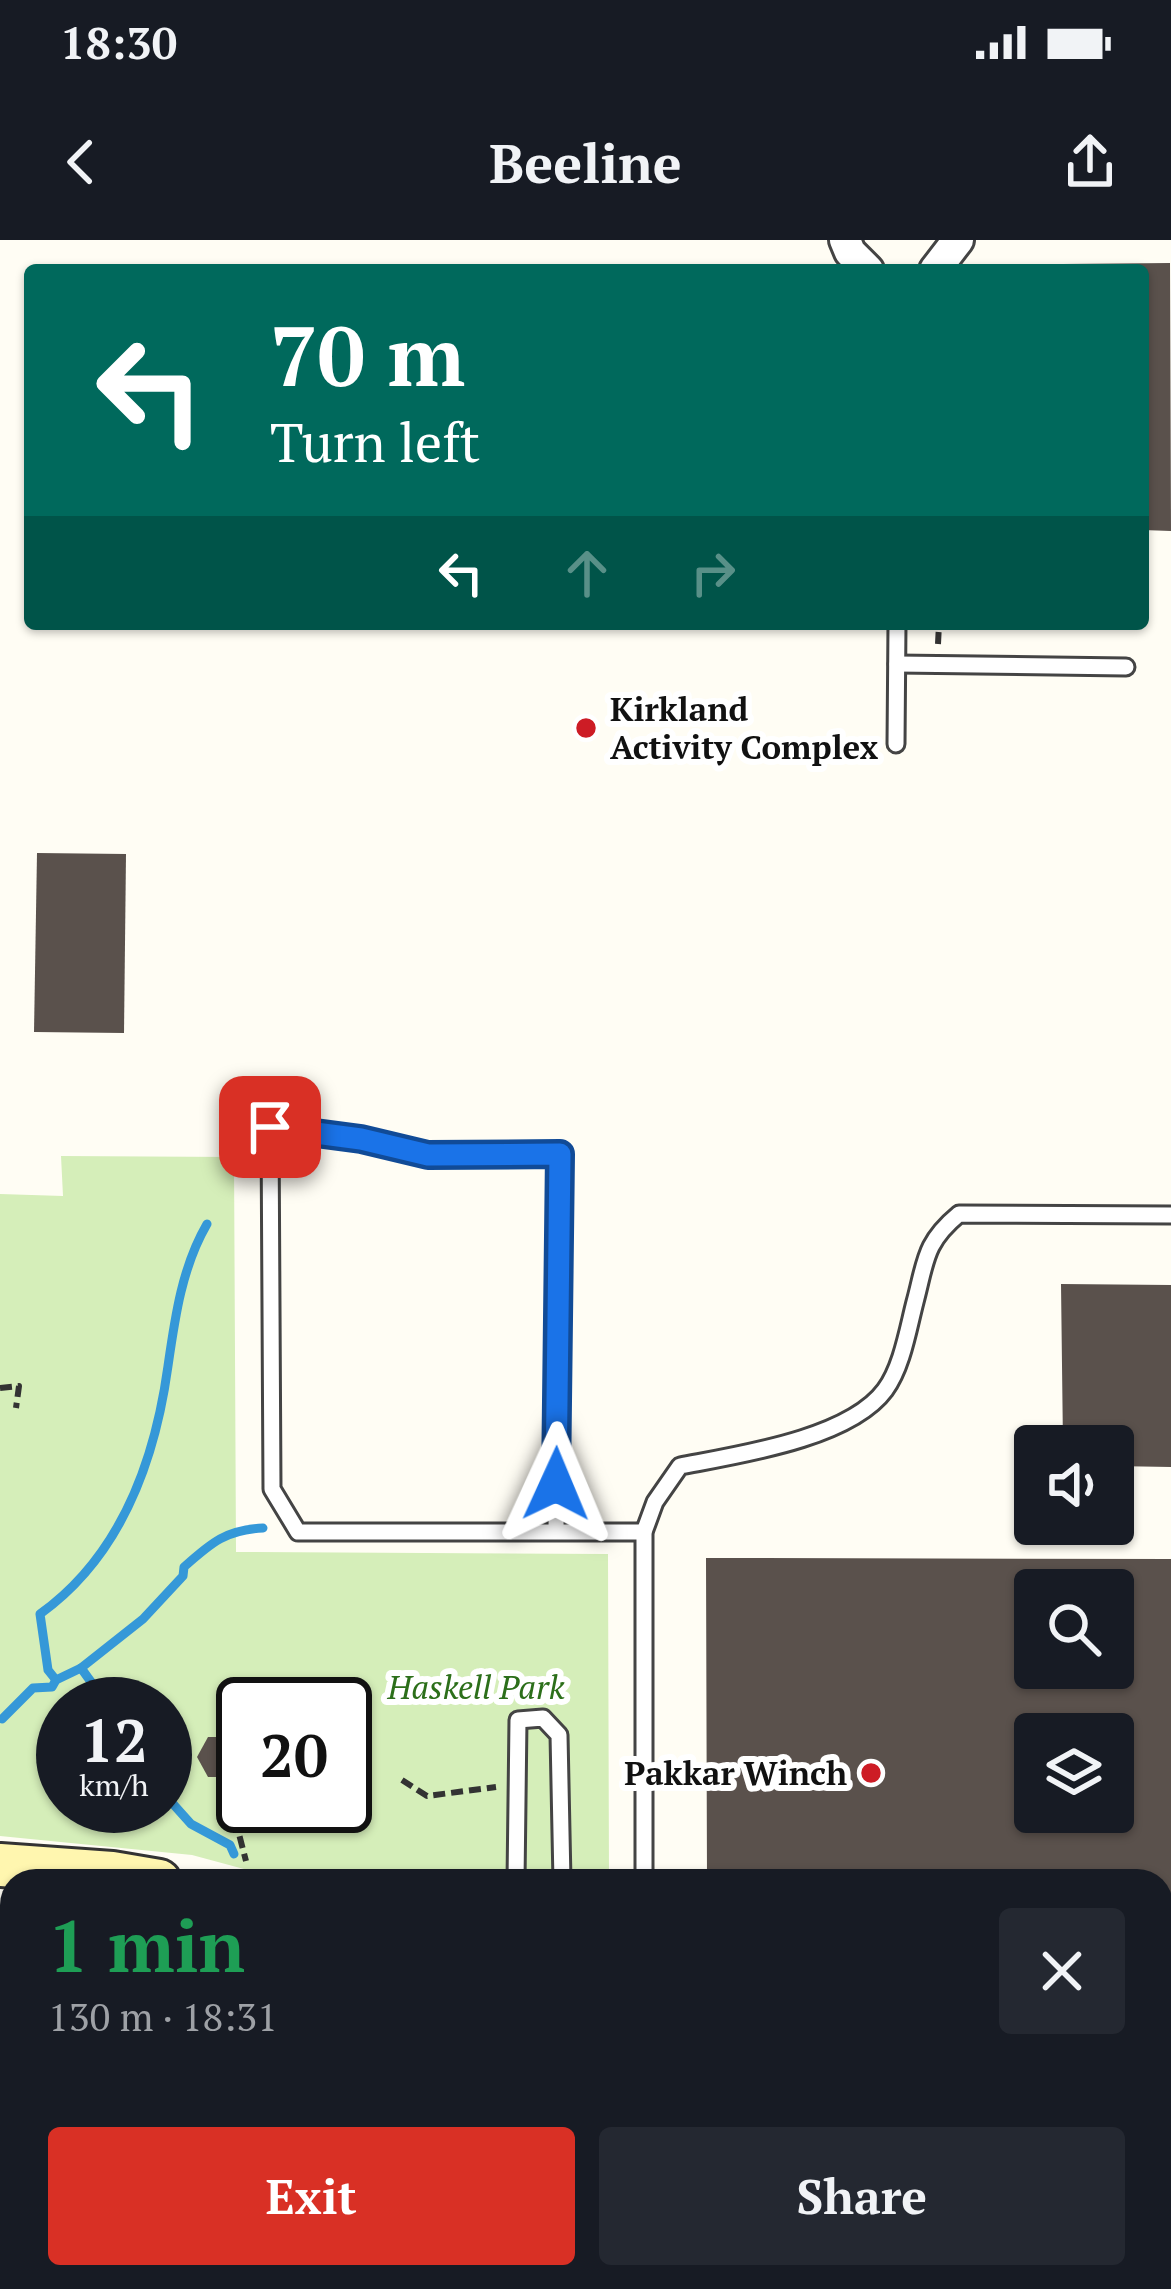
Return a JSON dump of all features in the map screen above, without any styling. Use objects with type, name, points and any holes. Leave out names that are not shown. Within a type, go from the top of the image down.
[{"type":"street","points":[[844,240],[862,264]]},
{"type":"street","points":[[940,264],[958,240]]},
{"type":"street","points":[[0,1865],[56,1869]]},
{"type":"lane","points":[[896,744],[898,630]]},
{"type":"lane","points":[[897,664],[1126,667]]},
{"type":"lane","points":[[556,1531],[560,1154],[428,1155],[361,1139],[270,1127],[272,1489],[298,1532],[644,1532]]},
{"type":"lane","points":[[644,1869],[644,1532],[656,1502],[680,1466],[822,1431],[859,1413],[886,1389],[904,1344],[927,1250],[938,1232],[959,1214],[1171,1215]]},
{"type":"lane","points":[[516,1869],[518,1720],[543,1718],[560,1735],[562,1869]]},
{"type":"path","points":[[0,1388],[19,1387],[16,1408]]},
{"type":"path","points":[[402,1780],[417,1792],[442,1797],[517,1783]]},
{"type":"path","points":[[239,1833],[246,1861]]},
{"type":"green space","name":"Haskell Park","points":[[61,1156],[234,1157],[236,1552],[608,1554],[609,1869],[244,1869],[192,1855],[0,1836],[0,1194],[63,1196]]},
{"type":"building","points":[[1170,263],[1171,531],[1149,530],[1149,264],[1063,264]]},
{"type":"building","points":[[37,853],[126,854],[124,1033],[34,1032]]},
{"type":"building","points":[[1061,1284],[1171,1285],[1171,1467],[1134,1466],[1134,1425],[1063,1425]]},
{"type":"building","name":"Pakkar Winch","points":[[706,1558],[1171,1559],[1171,1869],[707,1869]]},
{"type":"building","points":[[208,1737],[216,1737],[216,1777],[208,1777],[197,1757]]},
{"type":"waterway","points":[[54,1677],[48,1670],[40,1614],[92,1564],[130,1504],[154,1437],[186,1275],[207,1224]]},
{"type":"waterway","points":[[2,1719],[33,1688],[52,1687],[143,1619],[183,1576],[184,1567],[212,1544],[239,1531],[263,1528]]},
{"type":"waterway","points":[[81,1668],[88,1677]]},
{"type":"waterway","points":[[192,1825],[230,1845],[234,1854]]},
{"type":"place","name":"Kirkland Activity Complex","points":[[586,728]]},
{"type":"place","name":"Pakkar Winch","points":[[871,1773]]},
{"type":"route","points":[[270,1127],[361,1139],[428,1155],[560,1154],[556,1484]]}]
